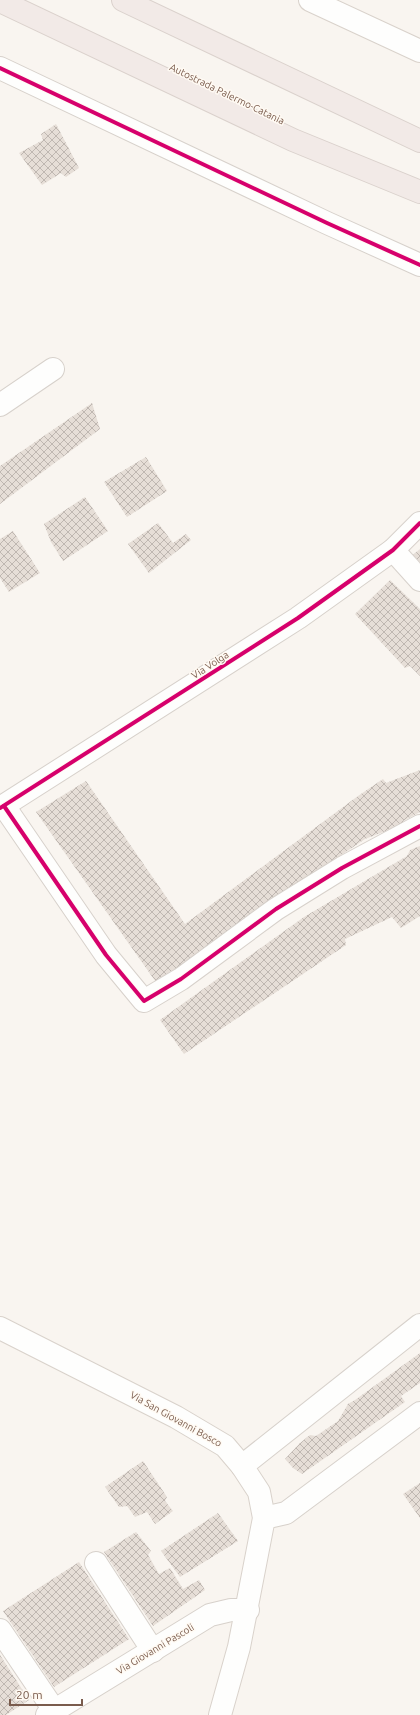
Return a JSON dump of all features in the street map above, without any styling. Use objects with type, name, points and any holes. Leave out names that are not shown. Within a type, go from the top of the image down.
[{"type":"highway","name":"Autostrada Palermo-Catania","points":[[33,0],[420,188]]},
{"type":"highway","points":[[124,0],[420,141]]},
{"type":"highway","points":[[159,0],[237,54]]},
{"type":"highway","points":[[0,1],[293,140],[420,192]]},
{"type":"street","points":[[310,0],[420,51]]},
{"type":"street","points":[[0,68],[327,223],[420,265]]},
{"type":"street","points":[[0,405],[53,369]]},
{"type":"street","name":"Via Volga","points":[[2,807],[298,618],[393,550],[420,523]]},
{"type":"street","points":[[393,550],[420,580]]},
{"type":"street","points":[[2,807],[106,955],[144,1001],[181,979],[276,909],[342,868],[420,826]]},
{"type":"street","points":[[242,1466],[420,1325]]},
{"type":"street","name":"Via San Giovanni Bosco","points":[[0,1328],[176,1417],[225,1446],[242,1466],[258,1492],[264,1518],[240,1648],[220,1715]]},
{"type":"street","points":[[264,1518],[286,1513],[420,1413]]},
{"type":"street","points":[[96,1562],[152,1651]]},
{"type":"street","name":"Via Giovanni Pascoli","points":[[50,1713],[210,1615],[231,1610],[248,1610]]},
{"type":"street","points":[[0,1630],[50,1713]]},
{"type":"building","points":[[56,124],[79,168],[66,177],[61,173],[42,185],[19,153],[43,140],[41,134]]},
{"type":"building","points":[[92,403],[100,429],[0,504],[0,466]]},
{"type":"building","points":[[146,457],[167,491],[127,517],[104,482]]},
{"type":"building","points":[[85,497],[108,531],[63,561],[51,542],[44,524]]},
{"type":"building","points":[[158,523],[173,543],[186,534],[191,540],[149,573],[128,544]]},
{"type":"building","points":[[13,531],[40,573],[9,592],[0,578],[0,539]]},
{"type":"building","points":[[420,549],[420,562],[413,555]]},
{"type":"building","points":[[390,580],[420,609],[420,676],[410,666],[405,668],[355,614]]},
{"type":"building","points":[[420,770],[420,812],[403,821],[404,824],[365,839],[279,897],[158,985],[36,812],[86,781],[185,924],[383,779],[386,783]]},
{"type":"building","points":[[420,846],[420,916],[401,928],[392,917],[345,939],[346,945],[184,1054],[160,1020],[304,917],[407,856],[410,850]]},
{"type":"building","points":[[420,1353],[420,1383],[401,1396],[405,1402],[302,1474],[293,1468],[285,1459],[310,1435],[316,1436],[338,1421],[348,1404]]},
{"type":"building","points":[[143,1461],[167,1497],[165,1501],[173,1511],[155,1524],[147,1512],[135,1517],[127,1506],[119,1507],[105,1487]]},
{"type":"building","points":[[420,1483],[420,1518],[403,1494]]},
{"type":"building","points":[[218,1513],[238,1541],[180,1577],[161,1551]]},
{"type":"building","points":[[136,1532],[151,1551],[148,1555],[159,1574],[170,1568],[183,1589],[199,1580],[205,1590],[153,1626],[104,1552]]},
{"type":"building","points":[[79,1562],[129,1639],[54,1687],[3,1611]]},
{"type":"building","points":[[0,1655],[29,1700],[6,1715],[0,1715]]},
{"type":"cycle path","points":[[0,68],[327,223],[420,265]]},
{"type":"cycle path","points":[[0,808],[298,618],[393,550],[420,523]]},
{"type":"cycle path","points":[[4,806],[106,955],[144,1001],[181,979],[276,909],[342,868],[420,826]]}]
